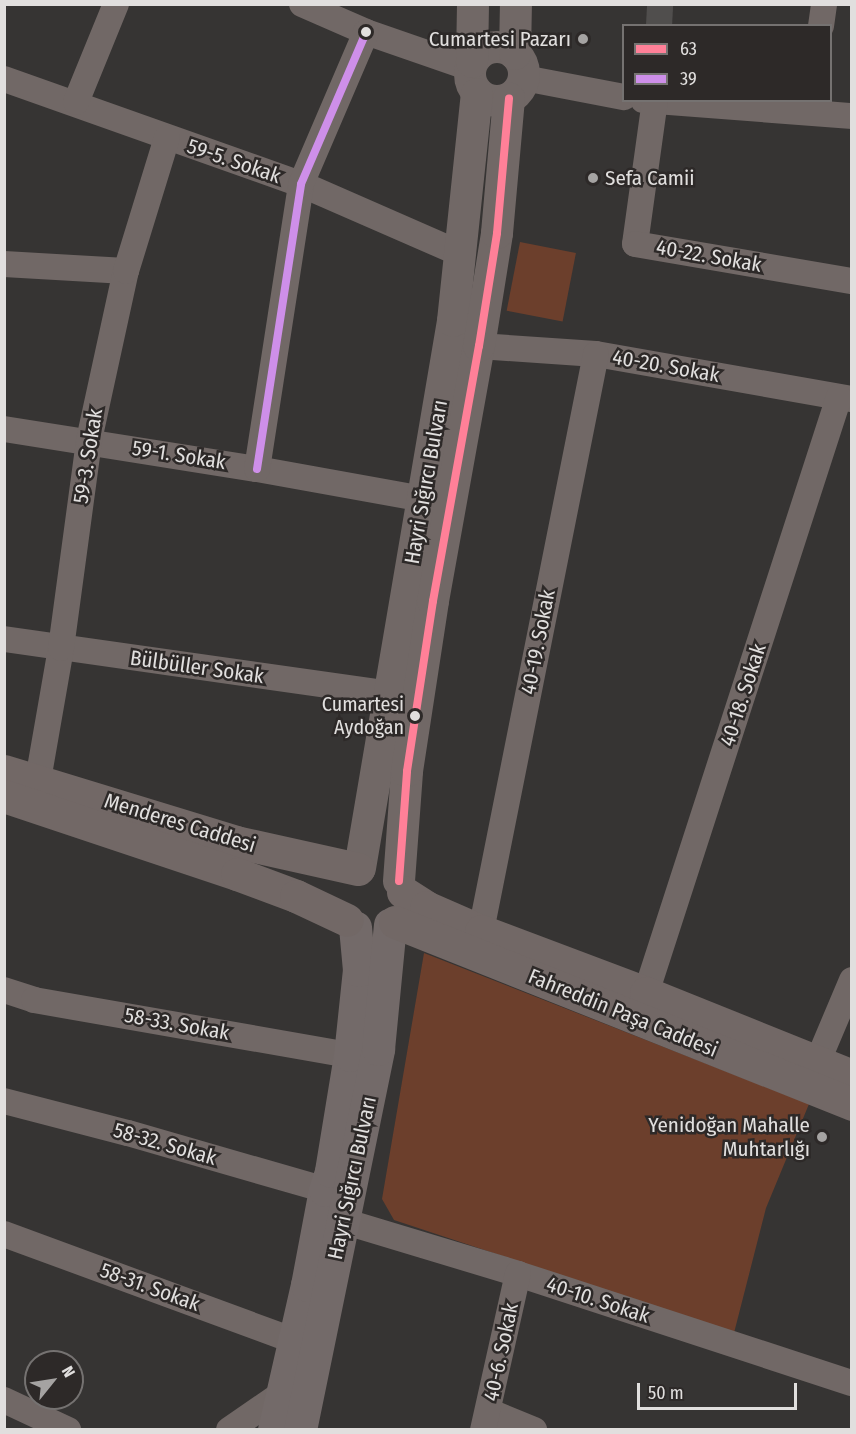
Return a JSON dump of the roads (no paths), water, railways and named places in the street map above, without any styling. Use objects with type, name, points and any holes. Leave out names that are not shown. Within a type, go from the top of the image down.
[{"type":"main road","name":"Menderes Caddesi","points":[[4,771],[236,842],[359,869]]},
{"type":"main road","name":"Menderes Caddesi","points":[[4,796],[237,874],[296,896],[351,923]]},
{"type":"main road","points":[[376,866],[385,869],[397,905],[376,931],[351,923],[339,904],[341,888],[351,873],[376,866]]},
{"type":"main road","name":"Fahreddin Paşa Caddesi","points":[[397,905],[426,907],[481,931],[646,993],[852,1076]]},
{"type":"main road","name":"Fahreddin Paşa Caddesi","points":[[397,905],[852,1104]]},
{"type":"main road","name":"Hayri Sığırcı Bulvarı","points":[[300,1430],[378,1049],[397,905]]},
{"type":"main road","name":"Hayri Sığırcı Bulvarı","points":[[274,1430],[295,1341],[325,1190],[332,1171],[350,1054],[359,970],[351,923]]},
{"type":"street","points":[[76,102],[116,4]]},
{"type":"street","points":[[302,4],[473,74],[489,101],[516,77]]},
{"type":"street","name":"Hayri Sığırcı Bulvarı","points":[[359,869],[453,321],[473,74],[473,4]]},
{"type":"street","name":"Hayri Sığırcı Bulvarı","points":[[397,905],[407,771],[415,711],[497,233],[516,77],[516,4]]},
{"type":"street","points":[[821,24],[824,4]]},
{"type":"street","points":[[257,469],[301,184],[366,32]]},
{"type":"street","points":[[473,74],[479,53],[491,48],[504,48],[516,77]]},
{"type":"street","points":[[516,77],[622,97]]},
{"type":"street","name":"59-5. Sokak","points":[[4,79],[76,102],[167,138],[301,184],[459,253]]},
{"type":"street","name":"40-22. Sokak","points":[[651,102],[635,244],[852,281]]},
{"type":"street","points":[[682,102],[808,106],[852,116]]},
{"type":"street","name":"59-3. Sokak","points":[[38,780],[61,648],[89,440],[126,271],[167,138]]},
{"type":"street","points":[[4,264],[126,271]]},
{"type":"street","name":"40-20. Sokak","points":[[479,346],[596,354],[845,398]]},
{"type":"street","name":"40-19. Sokak","points":[[481,931],[596,354]]},
{"type":"street","name":"40-18. Sokak","points":[[646,993],[845,398]]},
{"type":"street","name":"59-1. Sokak","points":[[4,429],[89,440],[423,499]]},
{"type":"street","name":"Bülbüller Sokak","points":[[4,639],[390,694]]},
{"type":"street","points":[[817,1063],[852,980]]},
{"type":"street","name":"58-33. Sokak","points":[[4,990],[34,1000],[350,1054]]},
{"type":"street","name":"58-32. Sokak","points":[[4,1101],[128,1133],[325,1190]]},
{"type":"street","name":"40-10. Sokak","points":[[343,1221],[518,1274],[852,1383]]},
{"type":"street","name":"58-31. Sokak","points":[[4,1234],[295,1341]]},
{"type":"street","name":"40-6. Sokak","points":[[486,1420],[518,1274]]},
{"type":"street","points":[[229,1430],[284,1392]]},
{"type":"street","points":[[4,1400],[68,1430]]},
{"type":"street","points":[[486,1420],[534,1430]]},
{"type":"tunnel","points":[[659,24],[660,4]]},
{"type":"place","name":"Cumartesi Pazarı","points":[[583,39]]},
{"type":"place","name":"Sefa Camii","points":[[593,178]]},
{"type":"place","name":"Cumartesi Aydoğan","points":[[415,716]]},
{"type":"place","name":"Yenidoğan Mahalle Muhtarlığı","points":[[822,1137]]}]
